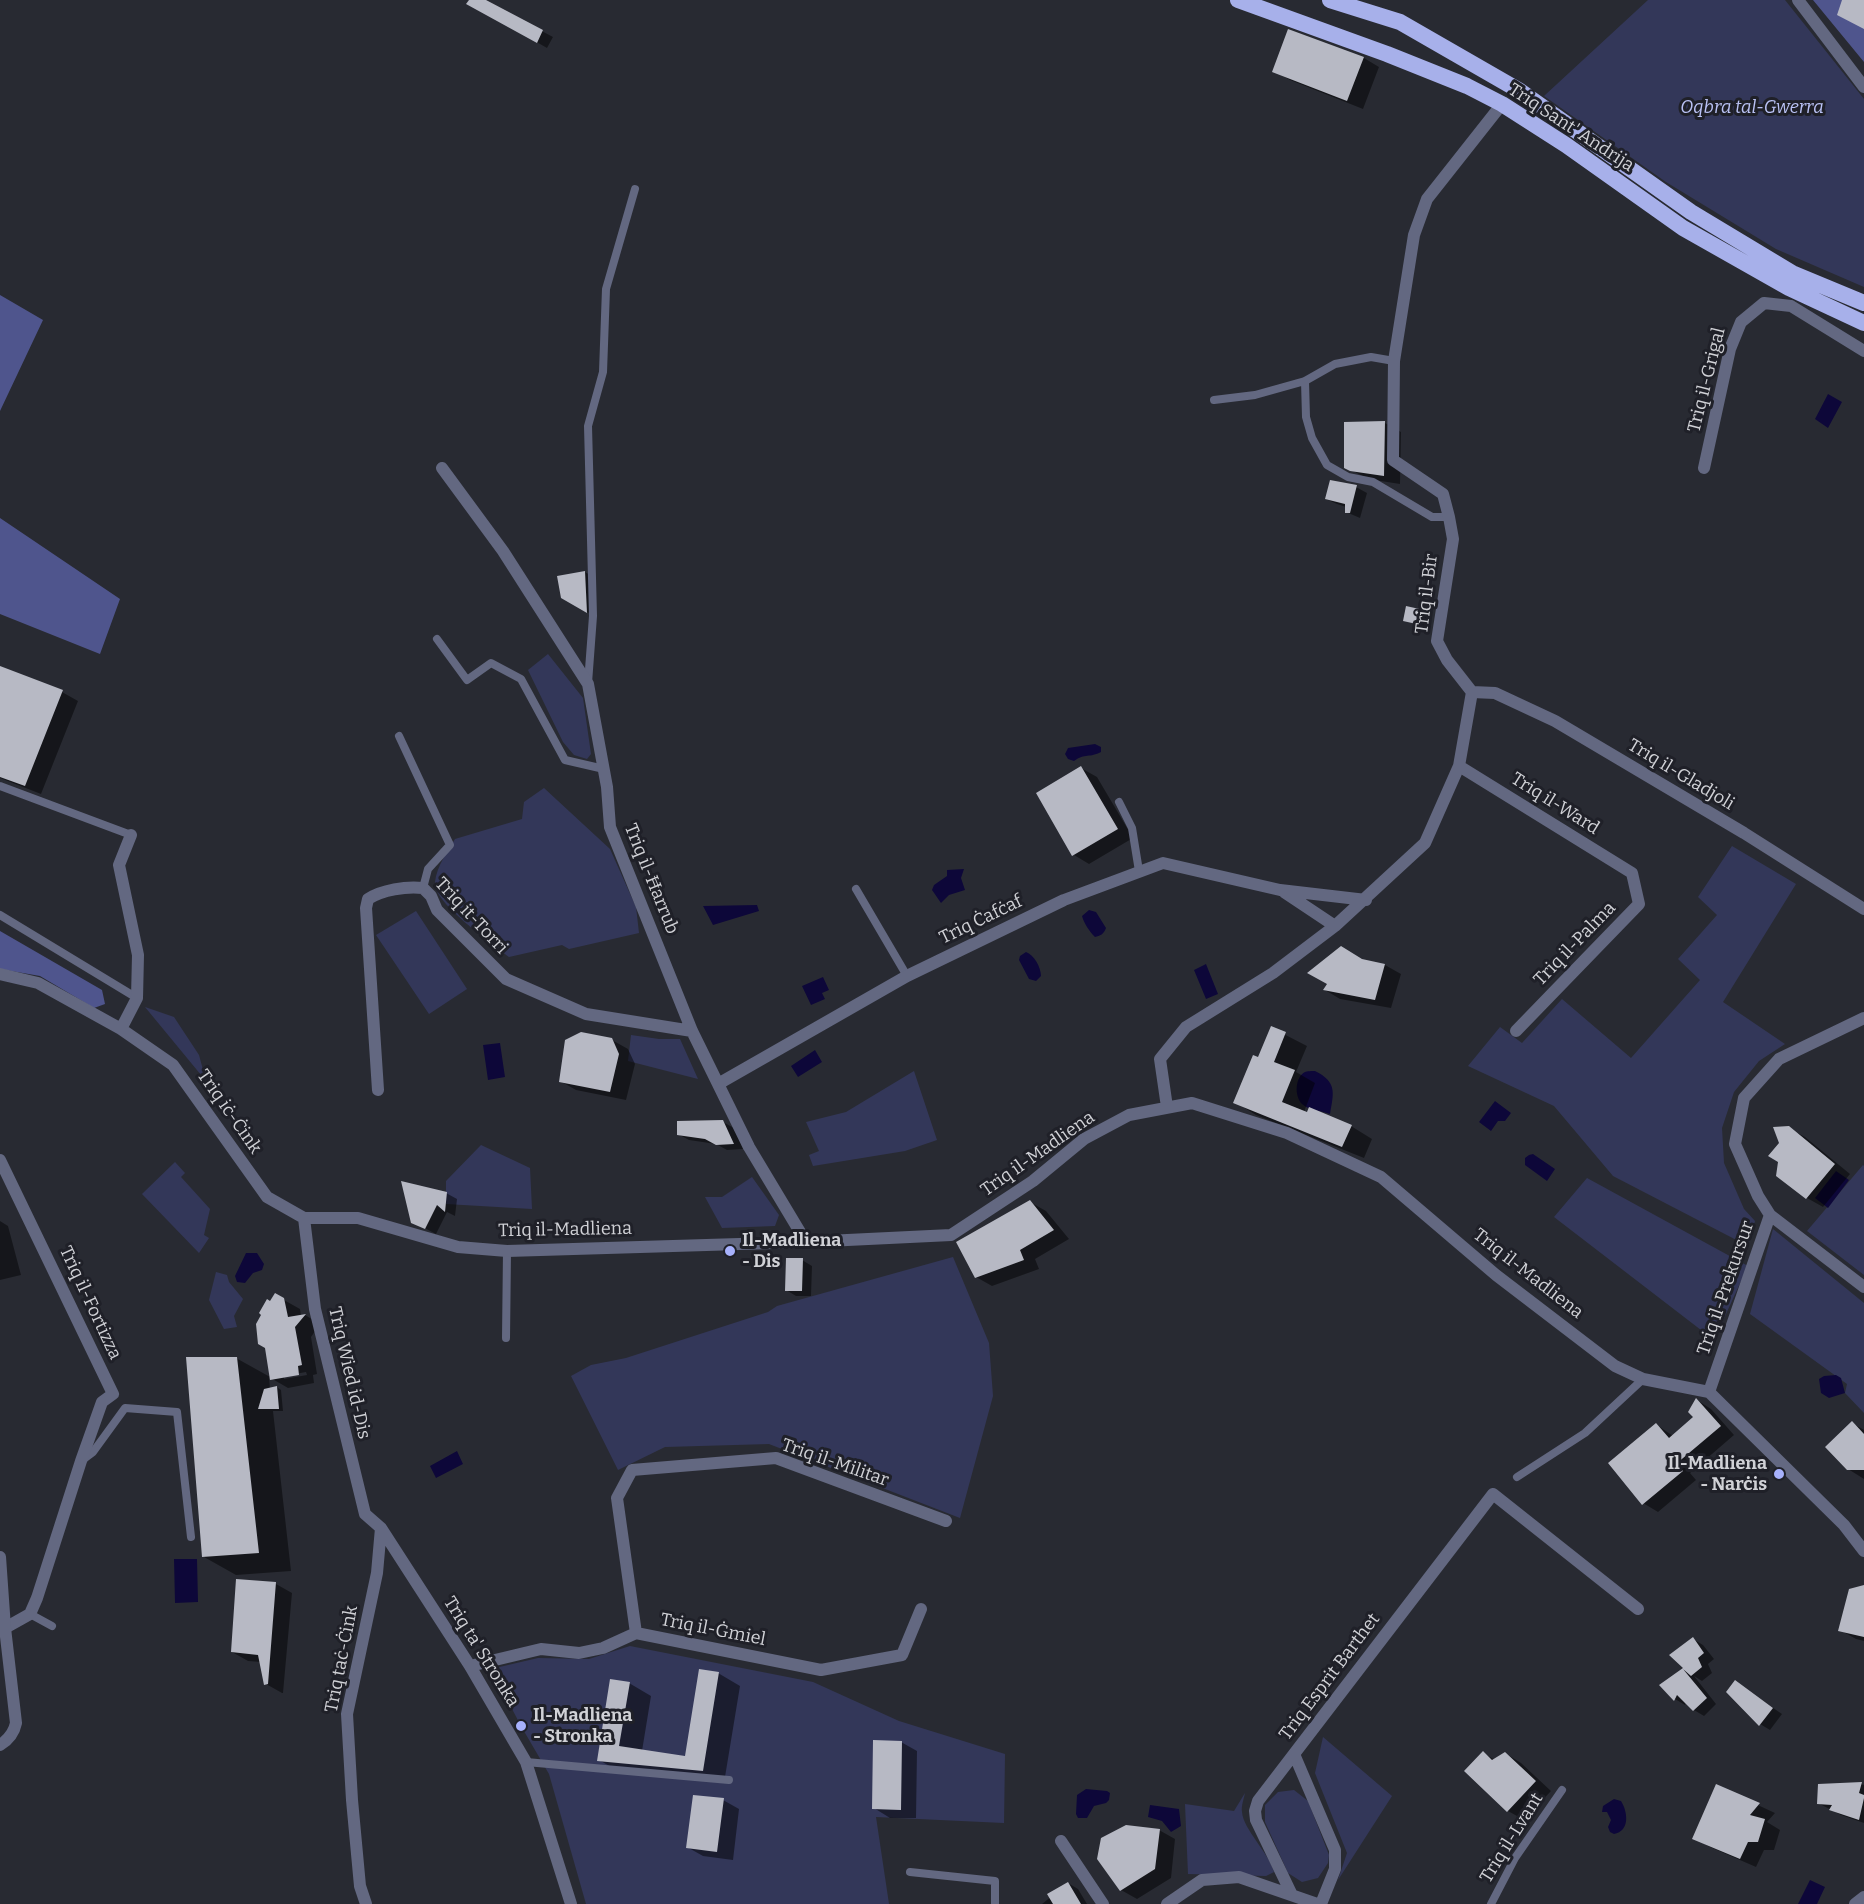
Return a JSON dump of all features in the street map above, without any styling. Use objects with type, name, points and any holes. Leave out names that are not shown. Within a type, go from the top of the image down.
[{"type":"highway","name":"Triq Sant' Andrija","points":[[1238,0],[1387,54],[1467,86],[1502,104],[1566,145],[1683,228],[1789,288],[1864,323]]},
{"type":"highway","name":"Triq Sant' Andrija","points":[[1330,0],[1400,22],[1521,91],[1691,212],[1794,274],[1864,303]]},
{"type":"street","points":[[1798,0],[1864,87]]},
{"type":"street","name":"Triq il-Bir","points":[[1472,692],[1447,660],[1437,641],[1453,539],[1443,494],[1393,460],[1394,361],[1414,235],[1427,199],[1502,104]]},
{"type":"street","name":"Triq il-Grigal","points":[[1704,468],[1730,349],[1741,322],[1764,303],[1791,306],[1864,351]]},
{"type":"street","name":"Triq il-Ħarrub","points":[[442,468],[503,551],[588,684],[604,769],[609,827],[692,1031],[749,1147],[806,1242]]},
{"type":"street","points":[[1167,1107],[1160,1059],[1186,1027],[1273,974],[1366,900],[1425,843],[1459,766],[1472,692]]},
{"type":"street","name":"Triq il-Gladjoli","points":[[1472,692],[1495,693],[1555,721],[1744,833],[1864,909]]},
{"type":"street","name":"Triq il-Ward","points":[[1459,766],[1632,873]]},
{"type":"street","points":[[0,974],[38,983],[121,1029],[137,999],[138,955],[119,865],[131,835]]},
{"type":"street","name":"Triq Ċafċaf","points":[[718,1084],[908,976],[1064,900],[1163,863],[1280,890],[1366,900]]},
{"type":"street","name":"Triq il-Palma","points":[[1516,1031],[1639,904],[1632,873]]},
{"type":"street","name":"Triq it-Torri","points":[[378,1090],[366,908],[368,899],[376,894],[414,887],[423,888],[437,910],[506,979],[586,1014],[692,1031]]},
{"type":"street","name":"Triq Ċafċaf","points":[[1280,890],[1335,926]]},
{"type":"street","name":"Triq il-Prekursur","points":[[1709,1392],[1770,1215],[1758,1196],[1735,1144],[1744,1098],[1779,1059],[1864,1018]]},
{"type":"street","name":"Triq iċ-Ċink","points":[[121,1029],[173,1065],[267,1197],[303,1218]]},
{"type":"street","name":"Triq il-Madliena","points":[[303,1218],[358,1218],[458,1247],[507,1251],[951,1235],[1033,1181],[1084,1139],[1129,1115],[1192,1103],[1287,1133],[1381,1177],[1514,1289],[1615,1366],[1643,1378],[1709,1392]]},
{"type":"street","name":"Triq il-Fortizza","points":[[0,1160],[113,1394],[102,1402],[30,1614]]},
{"type":"street","points":[[1770,1215],[1864,1287]]},
{"type":"street","name":"Triq Wied id-Dis","points":[[303,1218],[315,1309],[364,1514],[381,1528]]},
{"type":"street","points":[[1709,1392],[1844,1525],[1864,1551]]},
{"type":"street","name":"Triq il-Militar","points":[[636,1633],[617,1498],[632,1470],[776,1458],[946,1521]]},
{"type":"street","name":"Triq Esprit Barthet","points":[[1292,1895],[1256,1820],[1255,1811],[1258,1801],[1493,1494],[1638,1609]]},
{"type":"street","name":"Triq ta' Stronka","points":[[381,1528],[470,1666],[526,1762],[571,1904]]},
{"type":"street","name":"Triq taċ-Ċink","points":[[366,1904],[359,1875],[347,1714],[377,1573],[381,1528]]},
{"type":"street","points":[[0,1557],[5,1628],[16,1723],[15,1730],[1,1745]]},
{"type":"street","name":"Triq il-Ġmiel","points":[[470,1666],[541,1649],[579,1653],[603,1648],[636,1633],[821,1670],[902,1655],[921,1609]]},
{"type":"street","points":[[5,1628],[30,1614]]},
{"type":"street","points":[[1167,1904],[1202,1880],[1239,1877],[1319,1904],[1335,1869],[1335,1850],[1294,1754]]},
{"type":"street","points":[[1061,1841],[1103,1904]]},
{"type":"street","points":[[1855,1904],[1864,1897]]},
{"type":"lane","points":[[588,684],[593,616],[588,426],[603,372],[606,289],[634,189]]},
{"type":"lane","points":[[1214,400],[1255,395],[1305,381],[1335,364],[1371,357],[1394,361]]},
{"type":"lane","points":[[1305,381],[1306,417],[1312,438],[1327,465],[1348,477],[1373,482],[1432,517],[1449,517]]},
{"type":"lane","points":[[437,639],[467,680],[491,663],[521,679],[565,760],[604,769]]},
{"type":"lane","points":[[399,736],[450,845],[428,869],[423,888]]},
{"type":"lane","points":[[0,786],[131,835]]},
{"type":"lane","points":[[1119,802],[1132,828],[1139,872]]},
{"type":"lane","points":[[856,889],[908,976]]},
{"type":"lane","points":[[0,915],[137,999]]},
{"type":"lane","points":[[506,1338],[507,1251]]},
{"type":"lane","points":[[1517,1477],[1585,1433],[1643,1378]]},
{"type":"lane","name":"Triq il-Fortizza","points":[[81,1461],[93,1452],[125,1408],[177,1412],[191,1537]]},
{"type":"lane","points":[[30,1614],[52,1626]]},
{"type":"lane","points":[[526,1762],[729,1780]]},
{"type":"lane","name":"Triq il-Lvant","points":[[1491,1904],[1515,1858],[1562,1790]]},
{"type":"lane","points":[[910,1872],[995,1881],[995,1904]]},
{"type":"green space","name":"Oqbra tal-Gwerra","points":[[1648,0],[1785,0],[1864,99],[1864,287],[1776,249],[1666,182],[1544,96]]},
{"type":"green space","points":[[548,654],[583,698],[591,754],[587,759],[574,755],[563,742],[528,670]]},
{"type":"green space","points":[[544,788],[610,849],[636,907],[639,933],[569,949],[562,945],[509,957],[465,922],[443,900],[437,890],[436,876],[455,839],[522,819],[524,802]]},
{"type":"green space","points":[[1732,846],[1796,884],[1723,1002],[1785,1044],[1759,1061],[1734,1092],[1722,1128],[1724,1163],[1744,1209],[1755,1221],[1748,1246],[1613,1176],[1554,1106],[1468,1066],[1500,1027],[1522,1043],[1562,999],[1631,1058],[1700,980],[1678,959],[1717,915],[1698,897]]},
{"type":"green space","points":[[416,911],[467,989],[429,1014],[376,935]]},
{"type":"green space","points":[[145,1007],[174,1017],[199,1055],[206,1081]]},
{"type":"green space","points":[[631,1035],[680,1039],[698,1079],[628,1061]]},
{"type":"green space","points":[[914,1071],[937,1140],[905,1151],[813,1166],[809,1155],[819,1151],[806,1122],[846,1112]]},
{"type":"green space","points":[[481,1145],[530,1168],[532,1209],[446,1204],[446,1181]]},
{"type":"green space","points":[[175,1162],[185,1173],[181,1177],[210,1209],[204,1235],[209,1238],[199,1253],[142,1194]]},
{"type":"green space","points":[[1864,1166],[1864,1275],[1807,1231]]},
{"type":"green space","points":[[752,1177],[779,1215],[775,1226],[722,1228],[705,1197],[722,1197]]},
{"type":"green space","points":[[1587,1178],[1748,1266],[1714,1340],[1554,1217]]},
{"type":"green space","points":[[1773,1229],[1864,1303],[1864,1413],[1845,1393],[1847,1384],[1750,1314]]},
{"type":"green space","points":[[953,1257],[989,1343],[993,1396],[960,1518],[769,1444],[665,1447],[618,1470],[571,1376],[591,1365],[626,1358],[768,1312],[777,1306]]},
{"type":"green space","points":[[216,1272],[227,1275],[229,1282],[243,1299],[234,1316],[237,1327],[224,1329],[209,1300]]},
{"type":"green space","points":[[630,1646],[813,1682],[899,1721],[1005,1754],[1004,1823],[876,1817],[889,1904],[586,1904],[549,1774],[491,1669],[538,1658],[589,1659]]},
{"type":"green space","points":[[1323,1737],[1392,1796],[1338,1880],[1347,1853],[1315,1773]]},
{"type":"green space","points":[[1294,1790],[1308,1801],[1329,1855],[1328,1863],[1318,1878],[1302,1882],[1288,1873],[1265,1822],[1265,1805],[1278,1792]]},
{"type":"green space","points":[[1245,1793],[1242,1807],[1243,1819],[1274,1872],[1266,1876],[1188,1874],[1185,1804],[1234,1811]]},
{"type":"shaded area","points":[[1813,0],[1864,0],[1864,62]]},
{"type":"shaded area","points":[[0,295],[43,320],[0,411]]},
{"type":"shaded area","points":[[1828,394],[1842,402],[1828,428],[1815,419]]},
{"type":"shaded area","points":[[0,518],[120,599],[100,654],[0,614]]},
{"type":"shaded area","points":[[1095,744],[1101,747],[1101,752],[1094,755],[1081,757],[1074,761],[1068,759],[1065,754],[1068,748]]},
{"type":"shaded area","points":[[964,869],[961,878],[965,890],[949,895],[941,903],[932,890],[934,885],[947,876],[947,870]]},
{"type":"shaded area","points":[[757,905],[759,911],[713,925],[703,906]]},
{"type":"shaded area","points":[[1089,910],[1096,912],[1106,928],[1099,936],[1093,935],[1083,919],[1082,916]]},
{"type":"shaded area","points":[[0,931],[102,990],[105,1004],[94,1008],[40,976],[0,969]]},
{"type":"shaded area","points":[[1026,952],[1040,969],[1041,976],[1036,981],[1029,979],[1019,960],[1020,956]]},
{"type":"shaded area","points":[[1206,964],[1218,994],[1206,999],[1194,970]]},
{"type":"shaded area","points":[[823,977],[829,990],[822,993],[825,999],[811,1005],[802,986]]},
{"type":"shaded area","points":[[500,1043],[505,1077],[488,1080],[483,1045]]},
{"type":"shaded area","points":[[815,1050],[822,1062],[798,1077],[791,1066]]},
{"type":"shaded area","points":[[1315,1071],[1327,1079],[1332,1088],[1330,1114],[1311,1109],[1299,1101],[1297,1087],[1299,1078],[1306,1072]]},
{"type":"shaded area","points":[[1495,1101],[1511,1113],[1505,1121],[1498,1121],[1491,1131],[1479,1122]]},
{"type":"shaded area","points":[[1533,1154],[1555,1169],[1547,1181],[1525,1165],[1525,1158]]},
{"type":"shaded area","points":[[1836,1171],[1849,1180],[1828,1208],[1815,1198]]},
{"type":"shaded area","points":[[246,1253],[257,1253],[264,1264],[262,1270],[253,1273],[245,1283],[237,1282],[235,1276]]},
{"type":"shaded area","points":[[1836,1375],[1841,1378],[1845,1393],[1829,1398],[1821,1393],[1819,1379]]},
{"type":"shaded area","points":[[457,1451],[463,1464],[436,1478],[430,1466]]},
{"type":"shaded area","points":[[174,1559],[197,1559],[198,1602],[175,1603]]},
{"type":"shaded area","points":[[1086,1789],[1107,1791],[1110,1793],[1109,1800],[1094,1806],[1087,1818],[1078,1818],[1076,1814],[1077,1795]]},
{"type":"shaded area","points":[[1614,1799],[1621,1801],[1626,1820],[1623,1829],[1614,1834],[1608,1827],[1611,1820],[1607,1812],[1602,1812],[1603,1806]]},
{"type":"shaded area","points":[[1150,1805],[1179,1809],[1181,1826],[1171,1832],[1162,1821],[1148,1817]]},
{"type":"shaded area","points":[[1810,1880],[1825,1887],[1817,1904],[1798,1904]]},
{"type":"building","points":[[469,0],[486,0],[543,30],[537,43],[466,4]]},
{"type":"building","points":[[1842,0],[1864,0],[1864,29],[1837,15]]},
{"type":"building","points":[[1288,29],[1364,57],[1347,101],[1272,72]]},
{"type":"building","points":[[1385,421],[1384,476],[1344,468],[1344,422]]},
{"type":"building","points":[[1330,480],[1357,485],[1350,513],[1345,513],[1345,504],[1325,499]]},
{"type":"building","points":[[585,571],[587,613],[561,598],[557,576]]},
{"type":"building","points":[[1406,606],[1424,610],[1421,625],[1403,621]]},
{"type":"building","points":[[0,666],[63,690],[25,786],[0,777]]},
{"type":"building","points":[[1081,766],[1118,829],[1072,856],[1036,793]]},
{"type":"building","points":[[1341,946],[1362,959],[1385,964],[1375,1000],[1323,990],[1327,984],[1307,973]]},
{"type":"building","points":[[1271,1026],[1286,1032],[1274,1062],[1295,1070],[1282,1102],[1307,1112],[1309,1107],[1352,1125],[1342,1147],[1233,1103],[1253,1055],[1258,1057]]},
{"type":"building","points":[[581,1032],[612,1038],[619,1054],[610,1092],[559,1082],[565,1040]]},
{"type":"building","points":[[723,1120],[734,1144],[716,1145],[705,1139],[677,1135],[677,1121]]},
{"type":"building","points":[[1789,1126],[1835,1164],[1806,1199],[1776,1176],[1778,1162],[1768,1156],[1779,1143],[1773,1127]]},
{"type":"building","points":[[401,1181],[447,1192],[445,1212],[437,1205],[425,1229],[411,1223]]},
{"type":"building","points":[[1030,1200],[1054,1230],[1020,1250],[1024,1260],[975,1278],[956,1242]]},
{"type":"building","points":[[786,1258],[803,1258],[802,1291],[785,1291]]},
{"type":"building","points":[[275,1293],[284,1298],[288,1317],[306,1314],[295,1327],[302,1365],[298,1366],[299,1375],[270,1380],[265,1348],[258,1344],[256,1324],[267,1299],[270,1301]]},
{"type":"building","points":[[186,1357],[237,1357],[259,1553],[202,1557]]},
{"type":"building","points":[[277,1386],[279,1409],[258,1409],[264,1389]]},
{"type":"building","points":[[1696,1398],[1721,1426],[1676,1464],[1683,1471],[1642,1505],[1608,1463],[1656,1423],[1669,1438],[1693,1417],[1688,1412]]},
{"type":"building","points":[[1852,1421],[1864,1434],[1864,1470],[1847,1470],[1825,1447]]},
{"type":"building","points":[[236,1579],[276,1582],[268,1684],[264,1685],[258,1655],[231,1652]]},
{"type":"building","points":[[1864,1585],[1864,1637],[1838,1631],[1849,1589]]},
{"type":"building","points":[[1693,1637],[1704,1653],[1698,1658],[1702,1667],[1691,1676],[1683,1669],[1707,1698],[1693,1711],[1677,1695],[1674,1701],[1659,1685],[1683,1668],[1669,1655]]},
{"type":"building","points":[[699,1669],[719,1672],[703,1771],[597,1761],[610,1679],[630,1682],[619,1746],[685,1756]]},
{"type":"building","points":[[1735,1680],[1773,1708],[1759,1726],[1726,1692]]},
{"type":"building","points":[[873,1740],[902,1741],[901,1810],[872,1809]]},
{"type":"building","points":[[1483,1751],[1492,1760],[1505,1752],[1536,1781],[1507,1812],[1464,1771]]},
{"type":"building","points":[[1862,1782],[1859,1793],[1864,1795],[1864,1798],[1859,1820],[1829,1810],[1832,1805],[1817,1804],[1818,1784]]},
{"type":"building","points":[[1716,1784],[1760,1803],[1750,1815],[1765,1819],[1758,1842],[1748,1842],[1740,1859],[1692,1839]]},
{"type":"building","points":[[693,1795],[724,1798],[717,1852],[686,1848]]},
{"type":"building","points":[[1126,1825],[1160,1829],[1155,1869],[1120,1891],[1097,1859],[1101,1838]]},
{"type":"building","points":[[1068,1882],[1081,1904],[1053,1904],[1047,1894]]},
{"type":"place","name":"Il-Madliena - Dis","points":[[730,1251]]},
{"type":"place","name":"Il-Madliena - Narċis","points":[[1779,1474]]},
{"type":"place","name":"Il-Madliena - Stronka","points":[[521,1726]]}]
